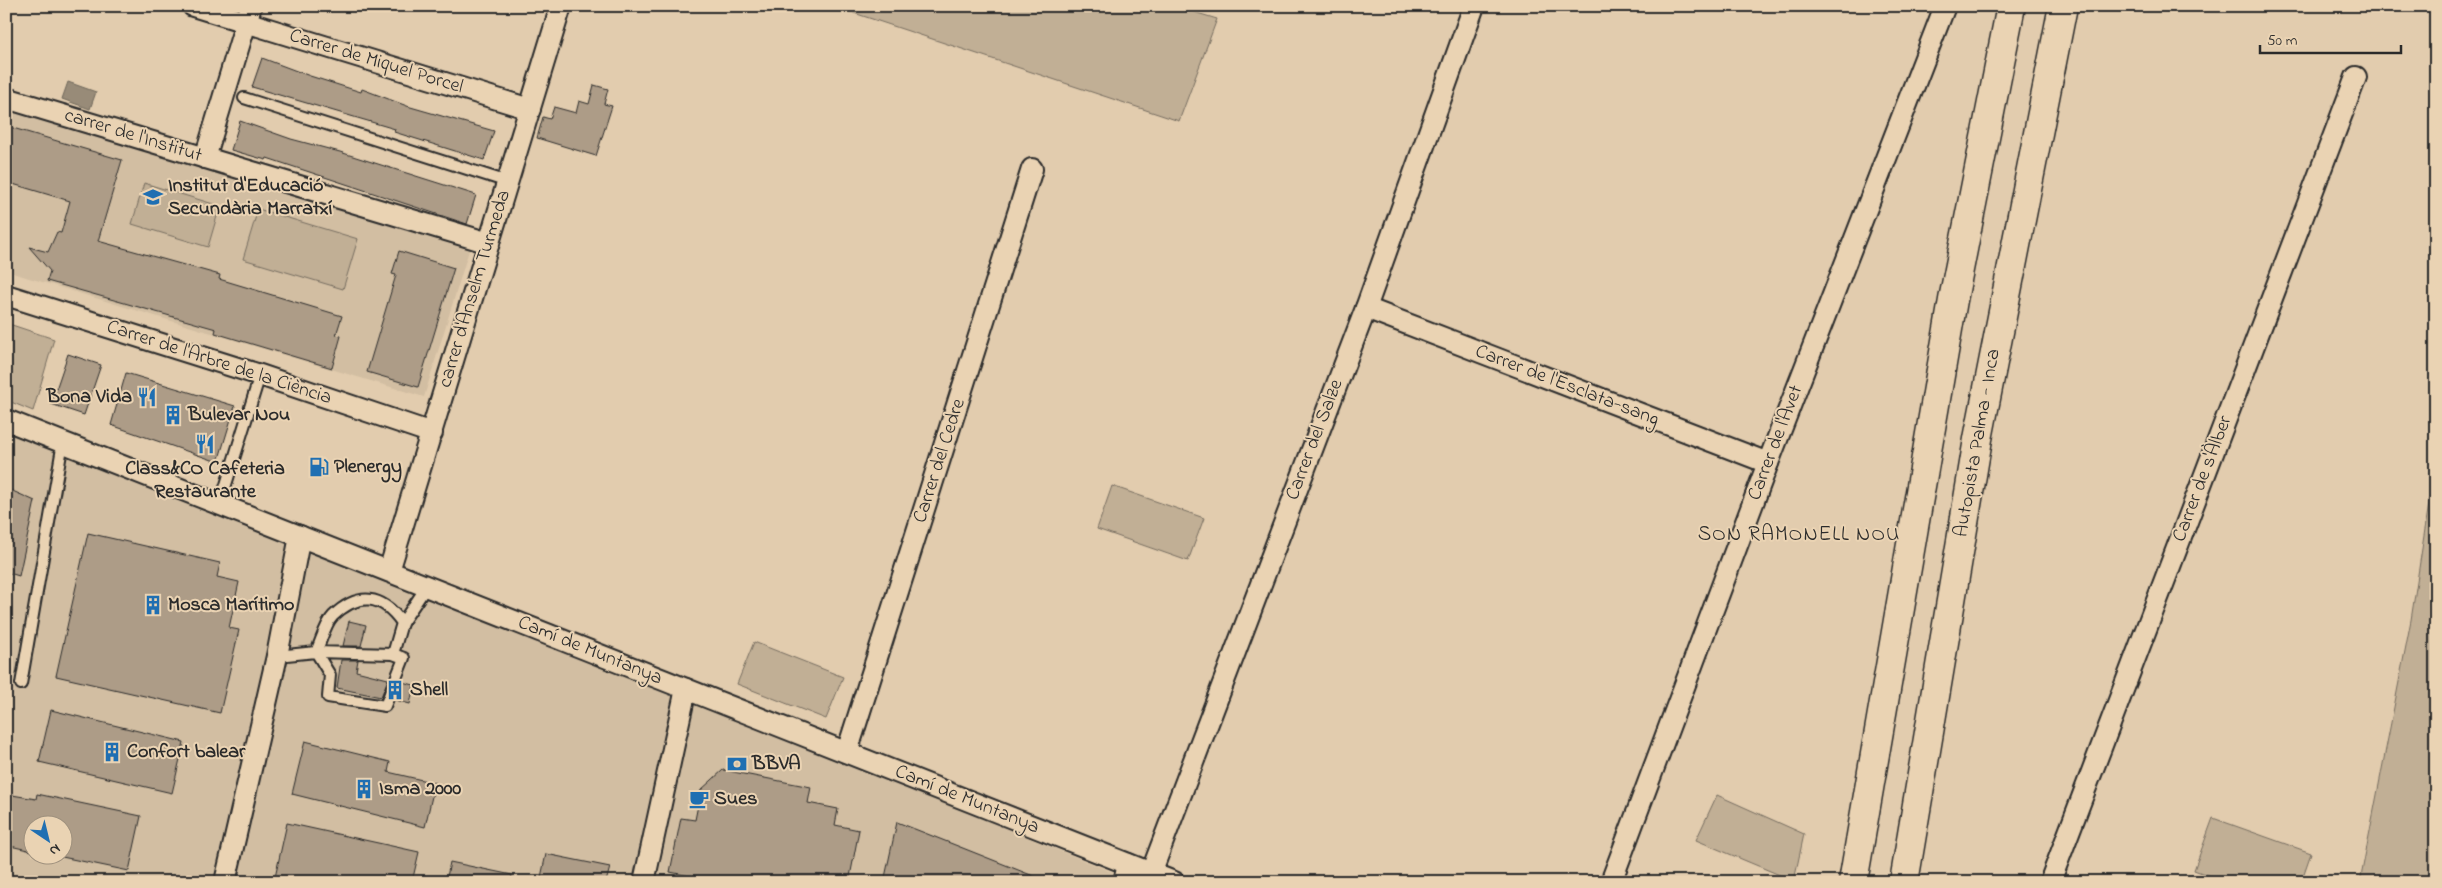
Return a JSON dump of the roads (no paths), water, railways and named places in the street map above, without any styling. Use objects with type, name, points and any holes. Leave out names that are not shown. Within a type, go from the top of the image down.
[{"type":"highway","points":[[1853,882],[1951,310],[2011,6]]},
{"type":"highway","name":"Autopista Palma - Inca","points":[[1904,882],[1978,438],[2063,6]]},
{"type":"street","name":"Carrer de Miquel Porcel","points":[[193,6],[248,14],[530,109]]},
{"type":"street","name":"carrer d'Anselm Turmeda","points":[[388,571],[432,433],[561,6]]},
{"type":"street","name":"Carrer del Salze","points":[[1150,873],[1366,308],[1474,6]]},
{"type":"street","name":"Carrer de l'Avet","points":[[1611,882],[1768,463],[1945,6]]},
{"type":"street","points":[[205,158],[248,14]]},
{"type":"street","name":"Carrer de s'Àlber","points":[[2050,882],[2356,77]]},
{"type":"street","name":"carrer de l'Institut","points":[[6,98],[490,243]]},
{"type":"street","name":"Carrer del Cedre","points":[[847,752],[1032,169]]},
{"type":"street","name":"Carrer de l'Arbre de la Ciència","points":[[6,295],[260,375],[432,433]]},
{"type":"street","name":"Carrer de l'Esclata-sang","points":[[1366,308],[1768,463]]},
{"type":"street","name":"Camí de Muntanya","points":[[6,420],[847,752],[1126,873],[1150,873],[1174,882]]},
{"type":"street","points":[[225,882],[277,656],[300,536]]},
{"type":"street","points":[[644,882],[686,688]]},
{"type":"lane","points":[[244,98],[508,182]]},
{"type":"lane","points":[[220,504],[260,375]]},
{"type":"lane","points":[[21,684],[63,442]]},
{"type":"lane","points":[[393,654],[402,623],[426,586]]},
{"type":"lane","points":[[316,652],[332,617],[355,601],[375,599],[391,608],[402,623]]},
{"type":"lane","points":[[277,656],[316,652],[393,654],[404,658],[385,706],[328,696],[330,675],[316,652]]},
{"type":"place","name":"Institut d'Educació Secundària Marratxí","points":[[153,197]]},
{"type":"place","name":"Bona Vida","points":[[147,397]]},
{"type":"place","name":"Bulevar Nou","points":[[173,415]]},
{"type":"place","name":"Class&CO Cafeteria Restaurante","points":[[205,444]]},
{"type":"place","name":"Plenergy","points":[[319,467]]},
{"type":"place","name":"Mosca Marítimo","points":[[153,605]]},
{"type":"place","name":"Shell","points":[[395,690]]},
{"type":"place","name":"Confort balear","points":[[112,752]]},
{"type":"place","name":"BBVA","points":[[737,764]]},
{"type":"place","name":"Isma 2000","points":[[364,789]]},
{"type":"place","name":"Sues","points":[[699,799]]},
{"type":"district","name":"SON RAMONELL NOU","points":[[1799,535]]}]
